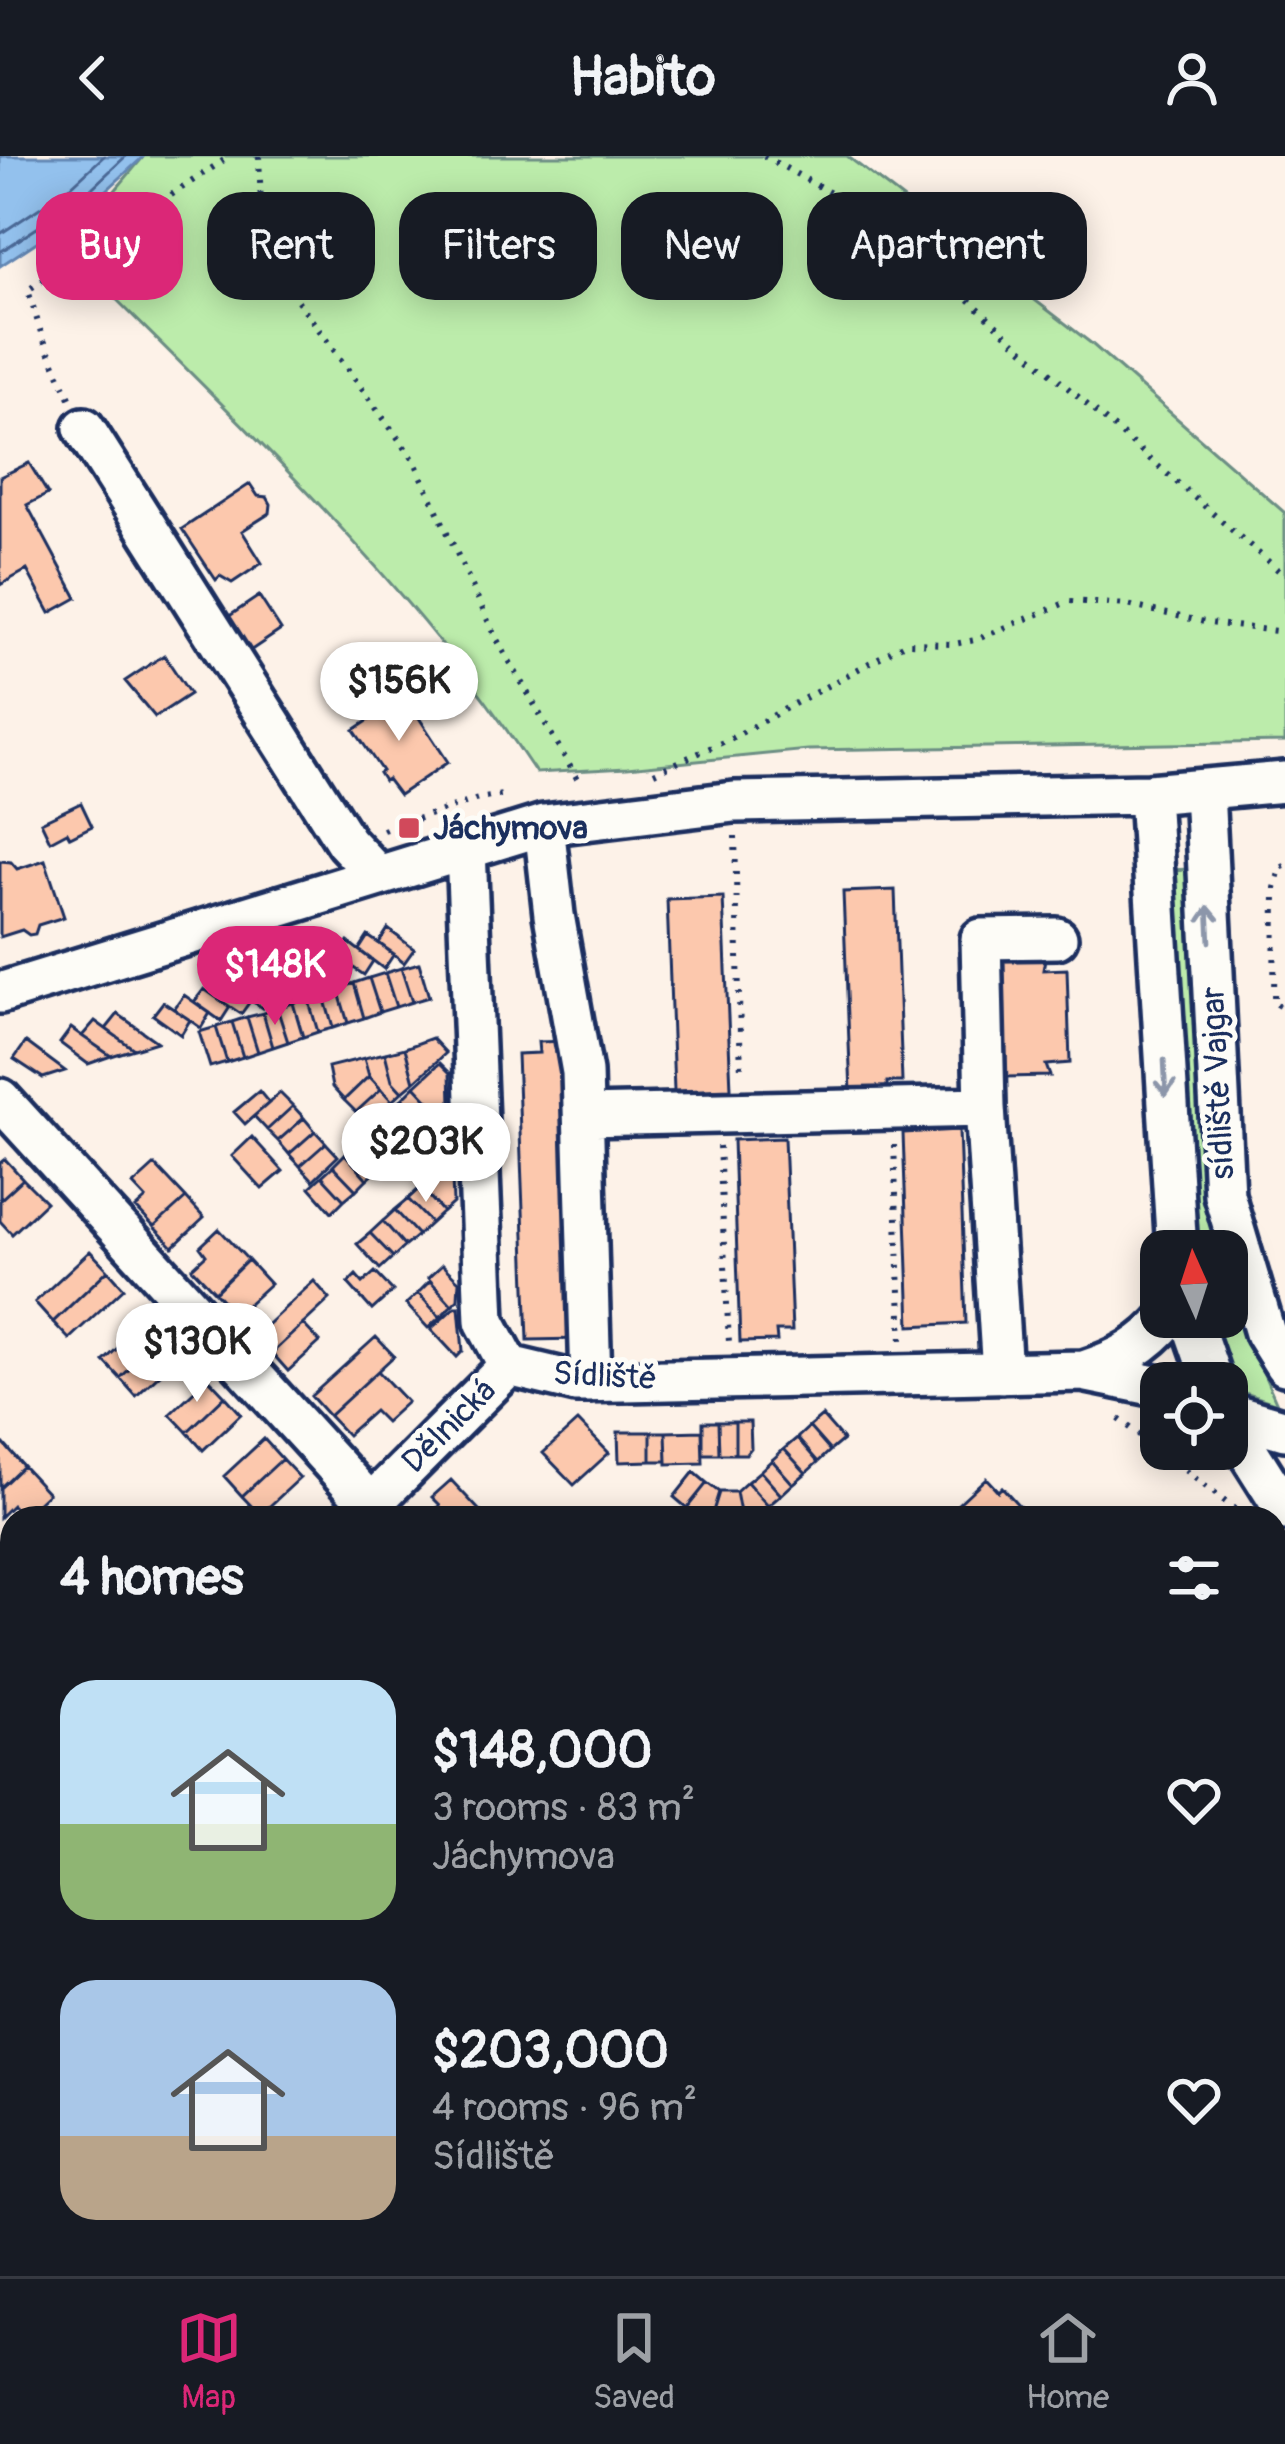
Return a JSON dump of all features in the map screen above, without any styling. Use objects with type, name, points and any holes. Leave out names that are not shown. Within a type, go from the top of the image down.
[{"type":"street","points":[[84,428],[346,842],[377,875]]},
{"type":"street","points":[[0,994],[544,825],[734,802],[1149,794],[1285,782]]},
{"type":"street","name":"sídliště Vajgar","points":[[1204,790],[1224,1196],[1265,1333],[1285,1365]]},
{"type":"street","name":"sídliště Vajgar","points":[[1149,794],[1176,1230]]},
{"type":"street","points":[[544,825],[554,915],[582,1072],[591,1382]]},
{"type":"street","name":"Sídliště","points":[[466,849],[485,1321],[509,1366],[576,1382],[1082,1371]]},
{"type":"street","points":[[1002,1373],[985,1107],[981,939],[1057,938]]},
{"type":"street","name":"Dělnická","points":[[0,1099],[360,1506]]},
{"type":"street","points":[[584,1116],[730,1101],[892,1110],[985,1107]]},
{"type":"street","points":[[1082,1371],[1119,1359],[1152,1338]]},
{"type":"street","name":"Dělnická","points":[[369,1506],[509,1366]]},
{"type":"street","points":[[1082,1371],[1140,1383]]},
{"type":"street","points":[[1248,1421],[1285,1430]]},
{"type":"street","points":[[1248,1450],[1283,1506]]},
{"type":"path","points":[[84,428],[42,336],[28,290],[230,156]]},
{"type":"path","points":[[260,156],[263,253],[414,460],[495,636],[578,782],[559,785]]},
{"type":"path","points":[[764,156],[888,225],[1015,342],[1285,575]]},
{"type":"path","points":[[640,776],[730,740],[906,643],[975,640],[1070,602],[1127,605],[1209,623],[1285,632]]},
{"type":"path","points":[[346,842],[478,799],[518,792]]},
{"type":"path","points":[[729,1359],[735,827]]},
{"type":"path","points":[[1285,866],[1275,888],[1274,1003],[1285,1009]]},
{"type":"path","points":[[892,1110],[902,1357]]},
{"type":"path","points":[[1113,1414],[1232,1506]]},
{"type":"green space","points":[[144,156],[847,156],[894,192],[807,192],[807,300],[1035,300],[1092,344],[1285,513],[1285,742],[808,750],[536,773],[486,701],[374,564],[117,300],[183,300],[183,192],[114,192]]},
{"type":"green space","points":[[1188,869],[1200,1144],[1212,1230],[1190,1230],[1171,870]]},
{"type":"green space","points":[[1215,1338],[1248,1338],[1277,1404],[1248,1394],[1248,1362],[1224,1362]]},
{"type":"water","points":[[0,156],[144,156],[105,192],[36,192],[36,242],[0,266]]},
{"type":"building","points":[[29,463],[48,494],[27,505],[77,598],[50,613],[27,570],[0,585],[0,477]]},
{"type":"building","points":[[250,484],[271,504],[270,513],[242,531],[262,563],[232,583],[220,576],[216,580],[182,529]]},
{"type":"building","points":[[259,596],[281,630],[244,655],[222,621]]},
{"type":"building","points":[[164,655],[190,694],[155,717],[125,681]]},
{"type":"building","points":[[404,695],[448,762],[399,795],[384,781],[354,730],[369,720],[359,705],[372,696],[382,711]]},
{"type":"building","points":[[81,803],[92,826],[50,841],[41,822]]},
{"type":"building","points":[[45,860],[64,917],[38,925],[35,934],[22,930],[0,937],[0,861],[11,862],[17,869]]},
{"type":"building","points":[[895,890],[902,1082],[887,1082],[887,1092],[851,1093],[843,892]]},
{"type":"building","points":[[723,897],[731,1089],[674,1091],[667,899]]},
{"type":"building","points":[[388,929],[414,949],[404,963],[379,943]]},
{"type":"building","points":[[368,936],[394,954],[384,969],[359,950]]},
{"type":"building","points":[[348,942],[373,961],[364,975],[337,957]]},
{"type":"building","points":[[327,950],[353,968],[344,982],[317,963]]},
{"type":"building","points":[[307,955],[333,974],[323,988],[297,970]]},
{"type":"building","points":[[1000,959],[1045,959],[1043,970],[1067,969],[1070,1063],[1046,1065],[1050,1076],[1004,1077]]},
{"type":"building","points":[[287,962],[312,980],[303,995],[276,976]]},
{"type":"building","points":[[419,963],[429,997],[412,1002],[401,968]]},
{"type":"building","points":[[401,968],[412,1002],[396,1007],[385,973]]},
{"type":"building","points":[[266,969],[292,987],[282,1002],[256,983]]},
{"type":"building","points":[[385,973],[396,1007],[380,1012],[369,978]]},
{"type":"building","points":[[245,976],[271,994],[262,1008],[235,989]]},
{"type":"building","points":[[369,978],[380,1012],[364,1018],[354,983]]},
{"type":"building","points":[[225,982],[251,1000],[241,1014],[214,996]]},
{"type":"building","points":[[354,983],[364,1018],[348,1023],[338,989]]},
{"type":"building","points":[[204,989],[230,1007],[221,1021],[194,1002]]},
{"type":"building","points":[[338,989],[348,1023],[333,1028],[323,993]]},
{"type":"building","points":[[323,993],[333,1028],[318,1032],[308,998]]},
{"type":"building","points":[[184,995],[210,1013],[201,1028],[174,1009]]},
{"type":"building","points":[[308,998],[318,1032],[303,1037],[293,1003]]},
{"type":"building","points":[[163,1002],[190,1020],[181,1035],[153,1015]]},
{"type":"building","points":[[293,1003],[303,1037],[288,1042],[277,1008]]},
{"type":"building","points":[[277,1008],[288,1042],[273,1047],[263,1013]]},
{"type":"building","points":[[263,1013],[273,1047],[258,1052],[247,1017]]},
{"type":"building","points":[[118,1014],[157,1042],[134,1049],[106,1029]]},
{"type":"building","points":[[247,1017],[258,1052],[243,1057],[232,1022]]},
{"type":"building","points":[[95,1021],[134,1049],[111,1056],[82,1036]]},
{"type":"building","points":[[232,1022],[243,1057],[227,1062],[216,1027]]},
{"type":"building","points":[[216,1027],[227,1062],[210,1067],[199,1032]]},
{"type":"building","points":[[71,1028],[111,1056],[88,1064],[60,1043]]},
{"type":"building","points":[[432,1038],[446,1053],[414,1082],[405,1048]]},
{"type":"building","points":[[569,1041],[580,1339],[528,1340],[517,1054],[539,1053],[538,1042]]},
{"type":"building","points":[[26,1042],[65,1071],[43,1078],[14,1059]]},
{"type":"building","points":[[405,1048],[414,1082],[402,1092],[392,1081],[385,1053]]},
{"type":"building","points":[[385,1053],[392,1081],[402,1092],[392,1101],[369,1076],[364,1058]]},
{"type":"building","points":[[364,1058],[369,1076],[344,1100],[332,1087],[328,1067]]},
{"type":"building","points":[[440,1063],[450,1073],[451,1103],[440,1113],[415,1086]]},
{"type":"building","points":[[369,1076],[381,1089],[356,1112],[344,1100]]},
{"type":"building","points":[[415,1086],[440,1113],[427,1125],[403,1098]]},
{"type":"building","points":[[381,1089],[392,1101],[367,1124],[356,1112]]},
{"type":"building","points":[[259,1091],[269,1103],[245,1124],[234,1112]]},
{"type":"building","points":[[280,1093],[293,1106],[267,1130],[254,1116]]},
{"type":"building","points":[[403,1098],[427,1125],[415,1135],[391,1108]]},
{"type":"building","points":[[293,1106],[304,1118],[278,1141],[267,1130]]},
{"type":"building","points":[[391,1108],[415,1135],[404,1146],[379,1119]]},
{"type":"building","points":[[304,1118],[315,1131],[289,1154],[278,1141]]},
{"type":"building","points":[[379,1119],[404,1146],[392,1157],[368,1130]]},
{"type":"building","points":[[368,1130],[392,1157],[379,1168],[355,1141]]},
{"type":"building","points":[[959,1130],[966,1323],[910,1326],[903,1133]]},
{"type":"building","points":[[315,1131],[326,1143],[300,1166],[289,1154]]},
{"type":"building","points":[[252,1137],[283,1171],[262,1189],[232,1156]]},
{"type":"building","points":[[784,1138],[792,1331],[776,1331],[777,1341],[740,1342],[733,1140]]},
{"type":"building","points":[[326,1143],[338,1156],[313,1180],[300,1166]]},
{"type":"building","points":[[357,1144],[379,1168],[367,1179],[345,1154]]},
{"type":"building","points":[[345,1154],[367,1179],[356,1190],[333,1166]]},
{"type":"building","points":[[5,1159],[23,1179],[0,1200],[0,1163]]},
{"type":"building","points":[[155,1165],[186,1198],[154,1227],[136,1208],[146,1199],[133,1185]]},
{"type":"building","points":[[333,1166],[356,1190],[344,1200],[322,1176]]},
{"type":"building","points":[[442,1168],[452,1179],[453,1203],[443,1212],[421,1187]]},
{"type":"building","points":[[322,1176],[344,1200],[332,1212],[310,1187]]},
{"type":"building","points":[[23,1179],[46,1202],[12,1234],[0,1221],[0,1200]]},
{"type":"building","points":[[421,1187],[443,1212],[431,1223],[408,1199]]},
{"type":"building","points":[[186,1198],[204,1218],[173,1247],[154,1227]]},
{"type":"building","points":[[408,1199],[431,1223],[418,1235],[395,1210]]},
{"type":"building","points":[[395,1210],[418,1235],[405,1246],[383,1221]]},
{"type":"building","points":[[383,1221],[405,1246],[393,1257],[370,1233]]},
{"type":"building","points":[[219,1229],[248,1260],[215,1292],[192,1268],[206,1255],[200,1247]]},
{"type":"building","points":[[370,1233],[393,1257],[380,1269],[357,1244]]},
{"type":"building","points":[[90,1251],[108,1270],[53,1322],[35,1302]]},
{"type":"building","points":[[248,1260],[270,1284],[236,1315],[215,1292]]},
{"type":"building","points":[[442,1265],[459,1281],[458,1299],[452,1305],[428,1278]]},
{"type":"building","points":[[108,1270],[124,1288],[69,1339],[53,1322]]},
{"type":"building","points":[[375,1272],[393,1291],[372,1310],[348,1283],[356,1275],[363,1283]]},
{"type":"building","points":[[314,1281],[330,1299],[272,1353],[255,1336]]},
{"type":"building","points":[[430,1281],[452,1305],[440,1317],[418,1293]]},
{"type":"building","points":[[418,1293],[440,1317],[428,1328],[406,1304]]},
{"type":"building","points":[[459,1307],[463,1351],[457,1357],[431,1329]]},
{"type":"building","points":[[151,1316],[167,1334],[120,1378],[104,1361]]},
{"type":"building","points":[[303,1324],[320,1342],[288,1371],[272,1353]]},
{"type":"building","points":[[167,1334],[184,1352],[136,1396],[120,1378]]},
{"type":"building","points":[[376,1337],[394,1356],[329,1416],[311,1396]]},
{"type":"building","points":[[378,1371],[407,1402],[385,1422],[374,1411],[347,1435],[329,1416]]},
{"type":"building","points":[[208,1378],[225,1396],[187,1432],[170,1414]]},
{"type":"building","points":[[225,1396],[241,1414],[203,1450],[187,1432]]},
{"type":"building","points":[[822,1416],[843,1440],[830,1451],[809,1427]]},
{"type":"building","points":[[578,1421],[609,1453],[574,1485],[543,1453]]},
{"type":"building","points":[[703,1422],[718,1422],[719,1454],[703,1454]]},
{"type":"building","points":[[718,1422],[735,1422],[735,1454],[719,1454]]},
{"type":"building","points":[[735,1422],[750,1422],[751,1448],[746,1454],[735,1454]]},
{"type":"building","points":[[809,1427],[830,1451],[818,1462],[797,1438]]},
{"type":"building","points":[[702,1431],[703,1463],[667,1464],[666,1432]]},
{"type":"building","points":[[618,1432],[651,1432],[651,1461],[619,1462]]},
{"type":"building","points":[[651,1432],[666,1432],[667,1461],[651,1461]]},
{"type":"building","points":[[797,1438],[818,1462],[806,1473],[784,1449]]},
{"type":"building","points":[[264,1439],[282,1459],[242,1496],[224,1476]]},
{"type":"building","points":[[4,1444],[23,1466],[0,1488],[0,1448]]},
{"type":"building","points":[[784,1449],[806,1473],[793,1484],[772,1460]]},
{"type":"building","points":[[282,1459],[300,1478],[270,1506],[251,1506],[242,1496]]},
{"type":"building","points":[[772,1460],[793,1484],[781,1495],[760,1471]]},
{"type":"building","points":[[23,1466],[48,1493],[34,1506],[0,1506],[0,1488]]},
{"type":"building","points":[[760,1471],[781,1495],[768,1506],[747,1482]]},
{"type":"building","points":[[694,1472],[707,1483],[689,1506],[674,1497]]},
{"type":"building","points":[[986,1478],[1019,1506],[956,1506]]},
{"type":"building","points":[[451,1480],[475,1506],[439,1506],[432,1497]]},
{"type":"building","points":[[747,1482],[768,1506],[739,1506],[736,1492]]},
{"type":"building","points":[[707,1483],[719,1492],[715,1506],[689,1506]]},
{"type":"building","points":[[719,1492],[736,1492],[739,1506],[715,1506]]},
{"type":"place","name":"Jáchymova","points":[[409,828]]}]
